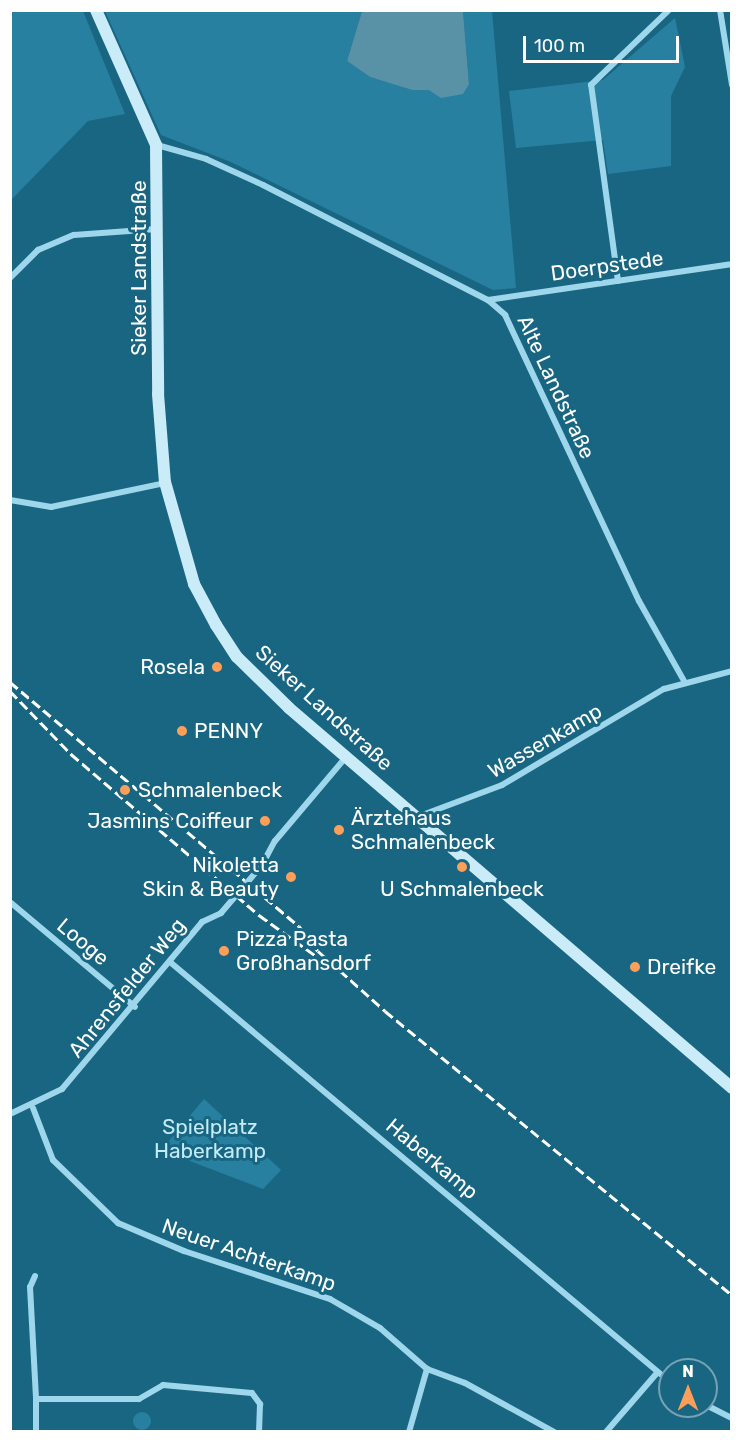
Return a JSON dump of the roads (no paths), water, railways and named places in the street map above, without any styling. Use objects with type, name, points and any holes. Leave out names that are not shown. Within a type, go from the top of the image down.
[{"type":"street","name":"Sieker Landstraße","points":[[96,10],[156,145],[160,229],[158,394],[165,482],[194,584],[218,628],[261,682],[732,1088]]},
{"type":"street","points":[[660,10],[669,11]]},
{"type":"street","points":[[720,10],[732,85]]},
{"type":"street","points":[[618,281],[591,85],[601,72],[669,11]]},
{"type":"street","name":"Alte Landstraße","points":[[156,145],[199,156],[263,185],[488,300],[505,315],[522,344],[591,504],[684,681]]},
{"type":"street","points":[[10,278],[38,250],[74,235],[160,229]]},
{"type":"street","name":"Doerpstede","points":[[488,300],[732,264]]},
{"type":"street","points":[[10,500],[51,507],[165,482]]},
{"type":"street","points":[[684,681],[732,671]]},
{"type":"street","name":"Wassenkamp","points":[[417,817],[502,785],[684,681]]},
{"type":"street","name":"Ahrensfelder Weg","points":[[10,1114],[33,1108],[84,1068],[202,922],[221,913],[262,865],[275,841],[346,757]]},
{"type":"street","name":"Looge","points":[[10,902],[135,1007]]},
{"type":"street","name":"Haberkamp","points":[[170,962],[657,1373]]},
{"type":"street","name":"Neuer Achterkamp","points":[[33,1108],[53,1160],[117,1223],[184,1251],[330,1299],[380,1328],[427,1370],[465,1383],[554,1431]]},
{"type":"street","points":[[35,1276],[30,1287],[36,1431]]},
{"type":"street","points":[[409,1431],[427,1370]]},
{"type":"street","points":[[606,1431],[657,1373]]},
{"type":"street","points":[[36,1399],[139,1399],[163,1384],[252,1393],[260,1404],[259,1431]]},
{"type":"street","points":[[718,1411],[732,1418]]},
{"type":"railway","points":[[10,682],[299,926],[318,951],[385,1011],[732,1295]]},
{"type":"railway","points":[[10,691],[71,754],[259,915],[316,956]]},
{"type":"place","name":"Rosela","points":[[217,667]]},
{"type":"place","name":"PENNY","points":[[182,731]]},
{"type":"place","name":"Schmalenbeck","points":[[125,790]]},
{"type":"place","name":"Jasmins Coiffeur","points":[[265,821]]},
{"type":"place","name":"Ärztehaus Schmalenbeck","points":[[339,830]]},
{"type":"place","name":"U Schmalenbeck","points":[[462,867]]},
{"type":"place","name":"Nikoletta Skin & Beauty","points":[[291,877]]},
{"type":"place","name":"Pizza Pasta Großhansdorf","points":[[224,951]]},
{"type":"place","name":"Dreifke","points":[[635,967]]},
{"type":"park label","name":"Spielplatz Haberkamp","points":[[210,1139]]}]
